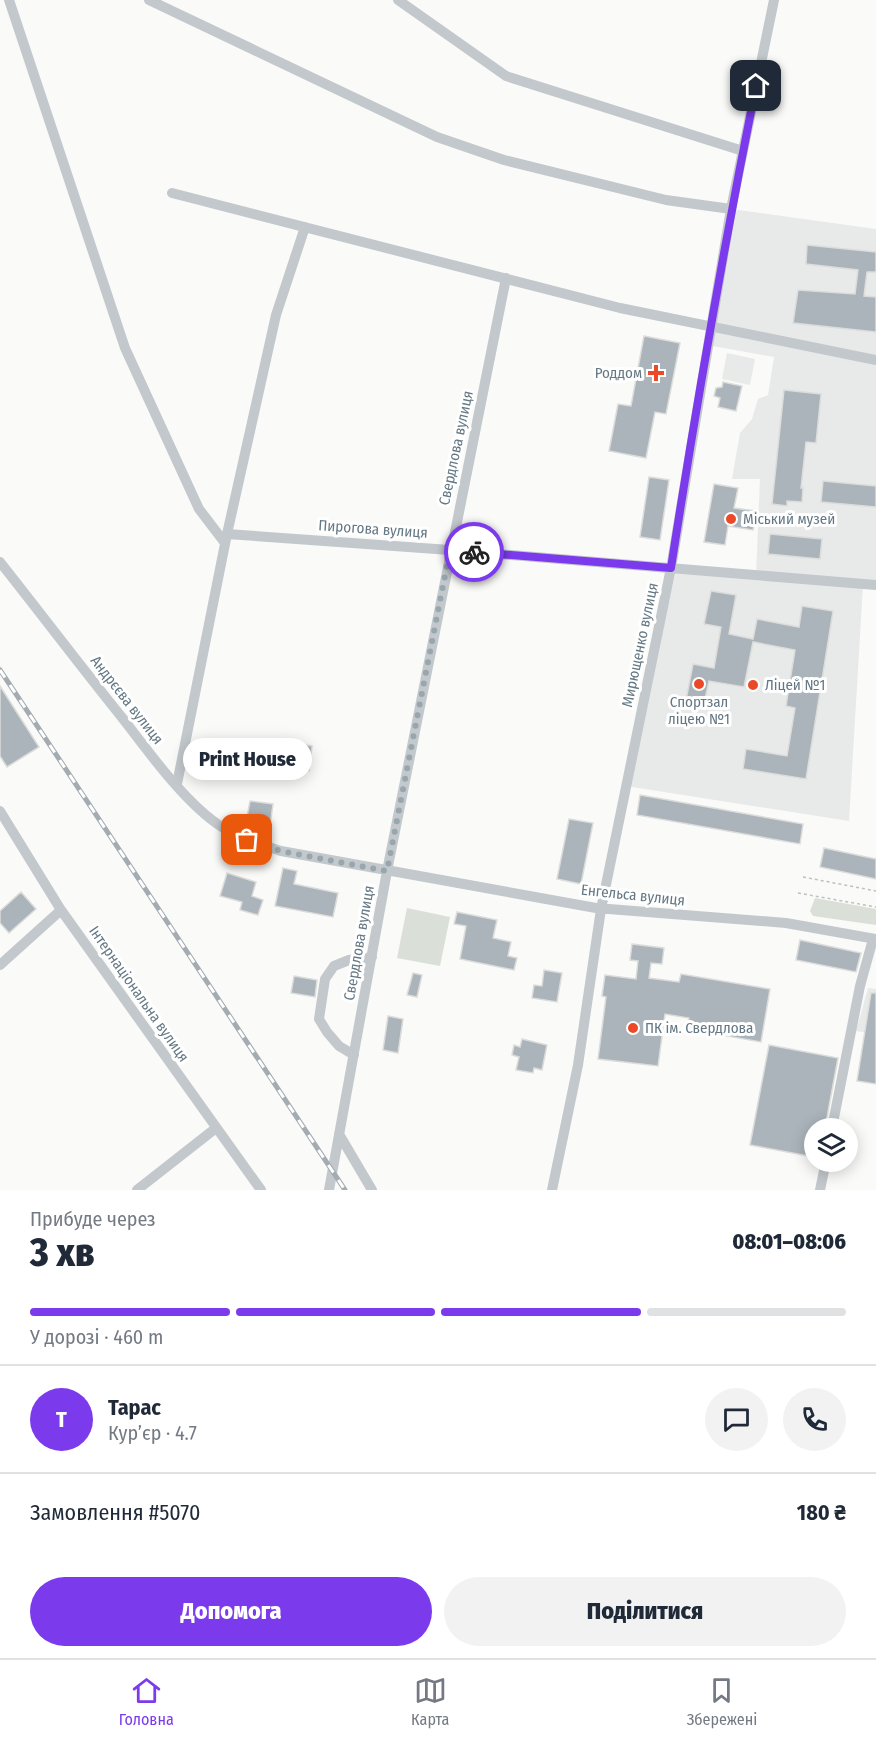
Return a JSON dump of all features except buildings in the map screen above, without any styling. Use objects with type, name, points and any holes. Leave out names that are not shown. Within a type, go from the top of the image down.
[{"type":"street","points":[[9,0],[125,348],[199,509],[226,539]]},
{"type":"street","points":[[149,0],[437,137],[504,160],[666,200],[731,209]]},
{"type":"street","points":[[398,0],[506,76],[743,151]]},
{"type":"street","name":"Мирющенко вулиця","points":[[552,1190],[578,1065],[602,909],[671,568],[731,209],[774,0]]},
{"type":"street","points":[[172,192],[620,308],[876,360]]},
{"type":"street","points":[[177,784],[226,539],[276,315],[305,227]]},
{"type":"street","name":"Свердлова вулиця","points":[[329,1190],[387,871],[506,278]]},
{"type":"street","name":"Пирогова вулиця","points":[[226,539],[450,550],[876,585]]},
{"type":"street","name":"Андрєєва вулиця","points":[[0,562],[146,749],[201,811],[222,827],[247,840],[281,851],[387,871]]},
{"type":"street","name":"Інтернаціональна вулиця","points":[[0,811],[61,910],[261,1190]]},
{"type":"street","name":"Енгельса вулиця","points":[[387,871],[602,909],[786,923],[875,939]]},
{"type":"street","points":[[0,965],[61,910]]},
{"type":"street","points":[[834,1118],[861,986],[875,939]]},
{"type":"street","points":[[354,1055],[339,1046],[319,1019],[325,979],[334,966],[349,960],[372,957]]},
{"type":"street","points":[[137,1190],[216,1128]]},
{"type":"street","points":[[339,1134],[372,1190]]},
{"type":"street","points":[[820,1190],[824,1172]]},
{"type":"path","points":[[803,877],[876,891]]},
{"type":"path","points":[[798,893],[876,907]]},
{"type":"shaded area","points":[[731,209],[876,229],[876,586],[863,585],[849,821],[626,786],[676,571],[756,575],[760,479],[732,479],[740,433],[752,419],[758,399],[768,395],[774,357],[707,345]]},
{"type":"shaded area","points":[[727,353],[755,359],[750,385],[722,379]]},
{"type":"shaded area","points":[[815,898],[876,909],[876,925],[813,916],[810,911]]},
{"type":"shaded area","points":[[407,908],[450,917],[440,966],[397,958]]},
{"type":"shaded area","points":[[868,988],[876,989],[876,1034],[856,1031]]},
{"type":"railway","points":[[0,670],[345,1190]]},
{"type":"way so far","points":[[247,840],[281,851],[387,871],[450,550],[474,552]]},
{"type":"place","name":"Роддом","points":[[656,373]]},
{"type":"place","name":"Міський музей","points":[[731,519]]},
{"type":"place","name":"Спортзал ліцею №1","points":[[699,684]]},
{"type":"place","name":"Ліцей №1","points":[[753,685]]},
{"type":"place","name":"Print House","points":[[247,840]]},
{"type":"place","name":"ПК ім. Свердлова","points":[[633,1028]]},
{"type":"route","points":[[474,552],[671,568],[707,345],[756,86]]}]
